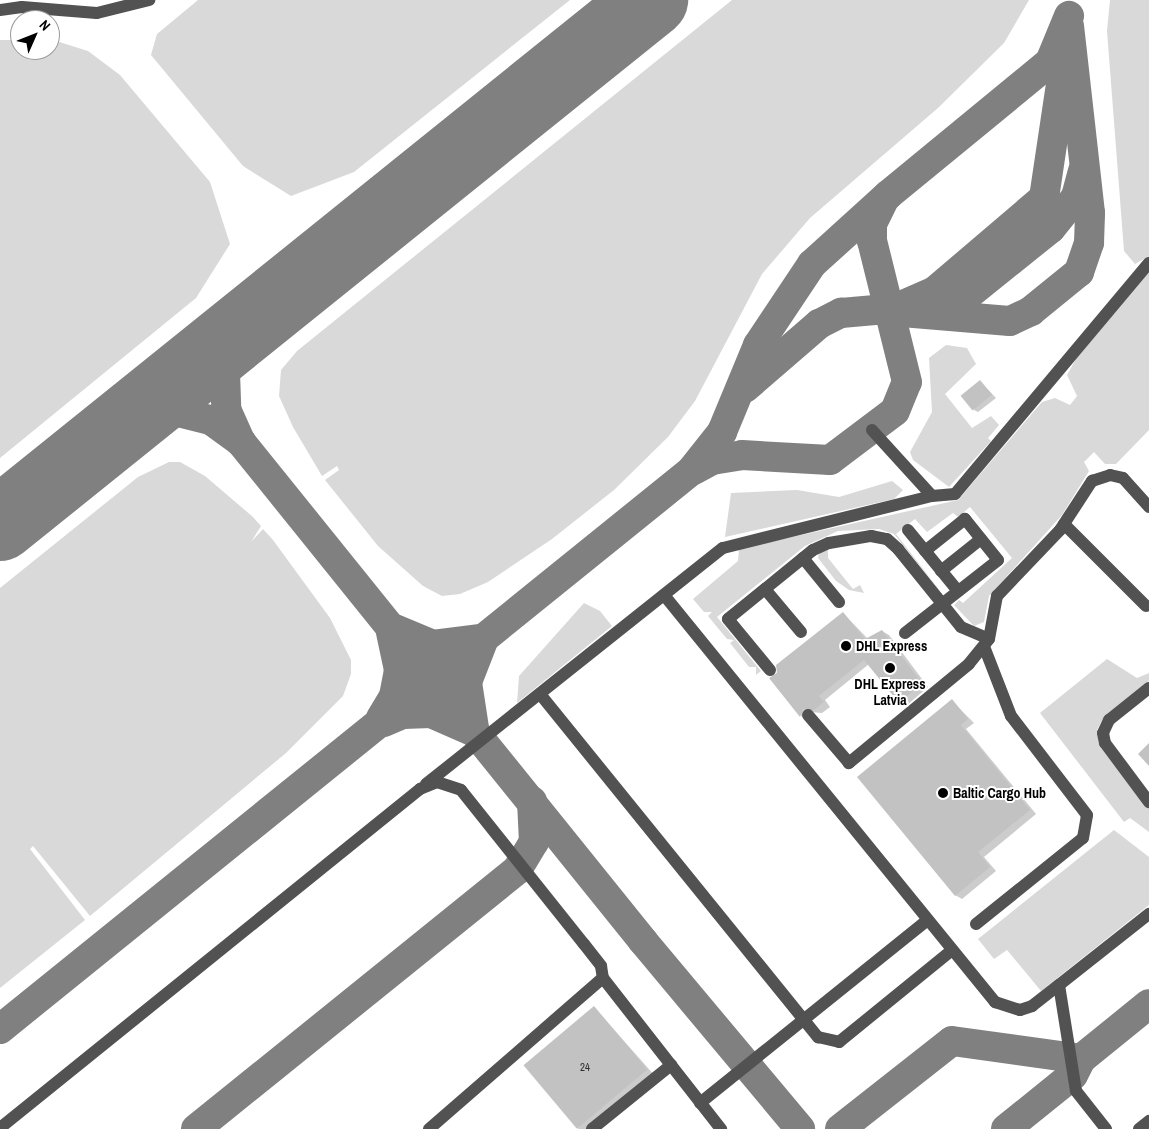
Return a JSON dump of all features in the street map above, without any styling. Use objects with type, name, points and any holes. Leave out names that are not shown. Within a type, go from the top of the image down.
[{"type":"street","points":[[0,10],[22,7],[90,14],[149,0]]},
{"type":"street","points":[[0,1128],[420,789],[664,595],[734,543],[932,496],[955,494],[963,487],[1149,263]]},
{"type":"street","points":[[872,430],[932,496]]},
{"type":"street","points":[[976,924],[1083,838],[1087,815],[1011,716],[987,644],[997,596],[1064,524],[1092,481],[1110,475],[1123,478],[1149,507]]},
{"type":"street","points":[[905,633],[998,560],[965,519],[925,551]]},
{"type":"street","points":[[1064,524],[1146,606]]},
{"type":"street","points":[[908,530],[958,591]]},
{"type":"street","points":[[770,670],[728,619],[803,558],[829,543],[883,538],[969,634],[987,644]]},
{"type":"street","points":[[941,571],[981,539]]},
{"type":"street","points":[[803,558],[839,602]]},
{"type":"street","points":[[765,589],[801,632]]},
{"type":"street","points":[[664,595],[926,921],[995,1002],[1020,1010],[1032,1006],[1149,914]]},
{"type":"street","points":[[808,715],[849,763],[987,644]]},
{"type":"street","points":[[1149,688],[1109,720],[1103,733],[1105,744],[1149,802]]},
{"type":"street","points":[[540,694],[818,1037],[839,1042],[951,951]]},
{"type":"street","points":[[420,789],[437,782],[461,790],[601,966],[603,978],[721,1129]]},
{"type":"street","points":[[700,1104],[926,921]]},
{"type":"street","points":[[436,1127],[603,978]]},
{"type":"street","points":[[1059,985],[1076,1091],[1106,1129]]},
{"type":"street","points":[[592,1129],[672,1065]]},
{"type":"street","points":[[1139,1129],[1149,1121]]},
{"type":"shaded area","points":[[198,0],[570,0],[354,172],[291,196],[243,166],[151,55],[157,34]]},
{"type":"shaded area","points":[[732,0],[1029,0],[1004,43],[938,108],[810,218],[762,274],[695,401],[668,437],[614,490],[552,539],[488,582],[460,594],[442,596],[423,586],[378,546],[325,480],[339,470],[337,466],[322,476],[293,427],[279,396],[281,370],[297,351]]},
{"type":"shaded area","points":[[1110,0],[1149,0],[1149,256],[1135,264],[1124,251],[1107,31]]},
{"type":"shaded area","points":[[0,40],[10,40],[10,60],[60,60],[60,42],[88,51],[120,75],[210,182],[230,244],[196,298],[0,458]]},
{"type":"shaded area","points":[[1149,270],[1149,430],[1116,464],[1105,464],[1094,452],[1084,462],[1089,471],[1062,515],[989,596],[984,622],[974,626],[954,605],[959,600],[963,603],[1012,558],[970,507],[958,517],[953,513],[927,532],[915,519],[896,534],[941,592],[894,534],[879,529],[838,531],[805,546],[717,617],[761,671],[756,675],[756,667],[749,667],[730,643],[734,640],[727,639],[708,616],[712,612],[704,612],[693,599],[738,561],[739,549],[958,500],[1042,402],[1055,398],[1070,405],[1077,396],[1067,375],[1076,359]]},
{"type":"shaded area","points":[[946,345],[967,348],[976,364],[945,394],[972,428],[991,416],[999,425],[988,438],[991,441],[949,487],[913,460],[910,452],[932,412],[929,358]]},
{"type":"shaded area","points":[[169,462],[180,462],[205,476],[261,526],[251,542],[263,529],[273,540],[330,618],[351,660],[351,674],[343,696],[286,753],[90,916],[33,846],[30,849],[85,920],[0,988],[0,588],[138,477]]},
{"type":"shaded area","points":[[892,481],[903,490],[894,499],[725,537],[731,493],[797,490],[839,497]]},
{"type":"shaded area","points":[[828,550],[828,558],[853,589],[860,585],[864,593],[849,590],[836,581],[818,558],[819,552]]},
{"type":"shaded area","points":[[584,603],[600,611],[612,626],[517,703],[519,676]]},
{"type":"shaded area","points":[[1107,659],[1137,678],[1149,673],[1149,681],[1102,720],[1097,730],[1099,744],[1149,807],[1149,832],[1130,818],[1124,822],[1040,713]]},
{"type":"shaded area","points":[[1114,830],[1149,857],[1149,905],[1041,991],[1007,950],[994,959],[978,939]]},
{"type":"building","points":[[980,380],[992,395],[973,410],[961,396]]},
{"type":"building","name":"DHL Express","points":[[843,612],[865,639],[882,630],[922,683],[899,703],[864,660],[819,696],[824,702],[814,710],[803,709],[800,717],[769,678],[777,673],[776,665]]},
{"type":"building","name":"Baltic Cargo Hub","points":[[952,699],[968,719],[961,725],[1030,810],[978,852],[990,867],[955,896],[857,777]]},
{"type":"building","points":[[1149,743],[1149,766],[1138,754]]},
{"type":"building","points":[[594,1006],[647,1070],[577,1129],[524,1065]]},
{"type":"taxiway","points":[[0,1029],[691,471],[722,432],[758,345],[812,264],[888,195],[1050,62],[1069,16]]},
{"type":"taxiway","points":[[745,388],[819,324],[841,313],[878,310],[1010,321],[1031,311],[1079,272],[1089,243],[1090,213],[1069,26]]},
{"type":"taxiway","points":[[894,309],[935,291],[1044,198],[1062,77]]},
{"type":"taxiway","points":[[923,310],[969,294],[1051,228],[1076,197],[1083,171]]},
{"type":"taxiway","points":[[694,470],[712,460],[742,455],[830,460],[895,411],[907,382],[872,241],[872,224],[884,199]]},
{"type":"taxiway","points":[[258,317],[236,342],[225,372],[226,409],[241,442],[643,941],[800,1129]]},
{"type":"taxiway","points":[[117,430],[151,414],[178,412],[211,420],[241,442]]},
{"type":"taxiway","points":[[395,629],[433,645],[479,639]]},
{"type":"taxiway","points":[[381,718],[394,696],[399,670],[391,632]]},
{"type":"taxiway","points":[[474,728],[467,682],[483,641]]},
{"type":"taxiway","points":[[384,722],[403,714],[431,713],[470,730]]},
{"type":"taxiway","points":[[196,1129],[517,870],[534,842],[532,801]]},
{"type":"taxiway","points":[[840,1129],[952,1041],[1081,1059],[1149,1004]]},
{"type":"taxiway","points":[[1006,1129],[1073,1075],[1081,1059]]},
{"type":"runway","points":[[0,524],[651,0]]},
{"type":"place","name":"DHL Express","points":[[846,646]]},
{"type":"place","name":"DHL Express Latvia","points":[[890,668]]},
{"type":"place","name":"Baltic Cargo Hub","points":[[943,793]]}]
